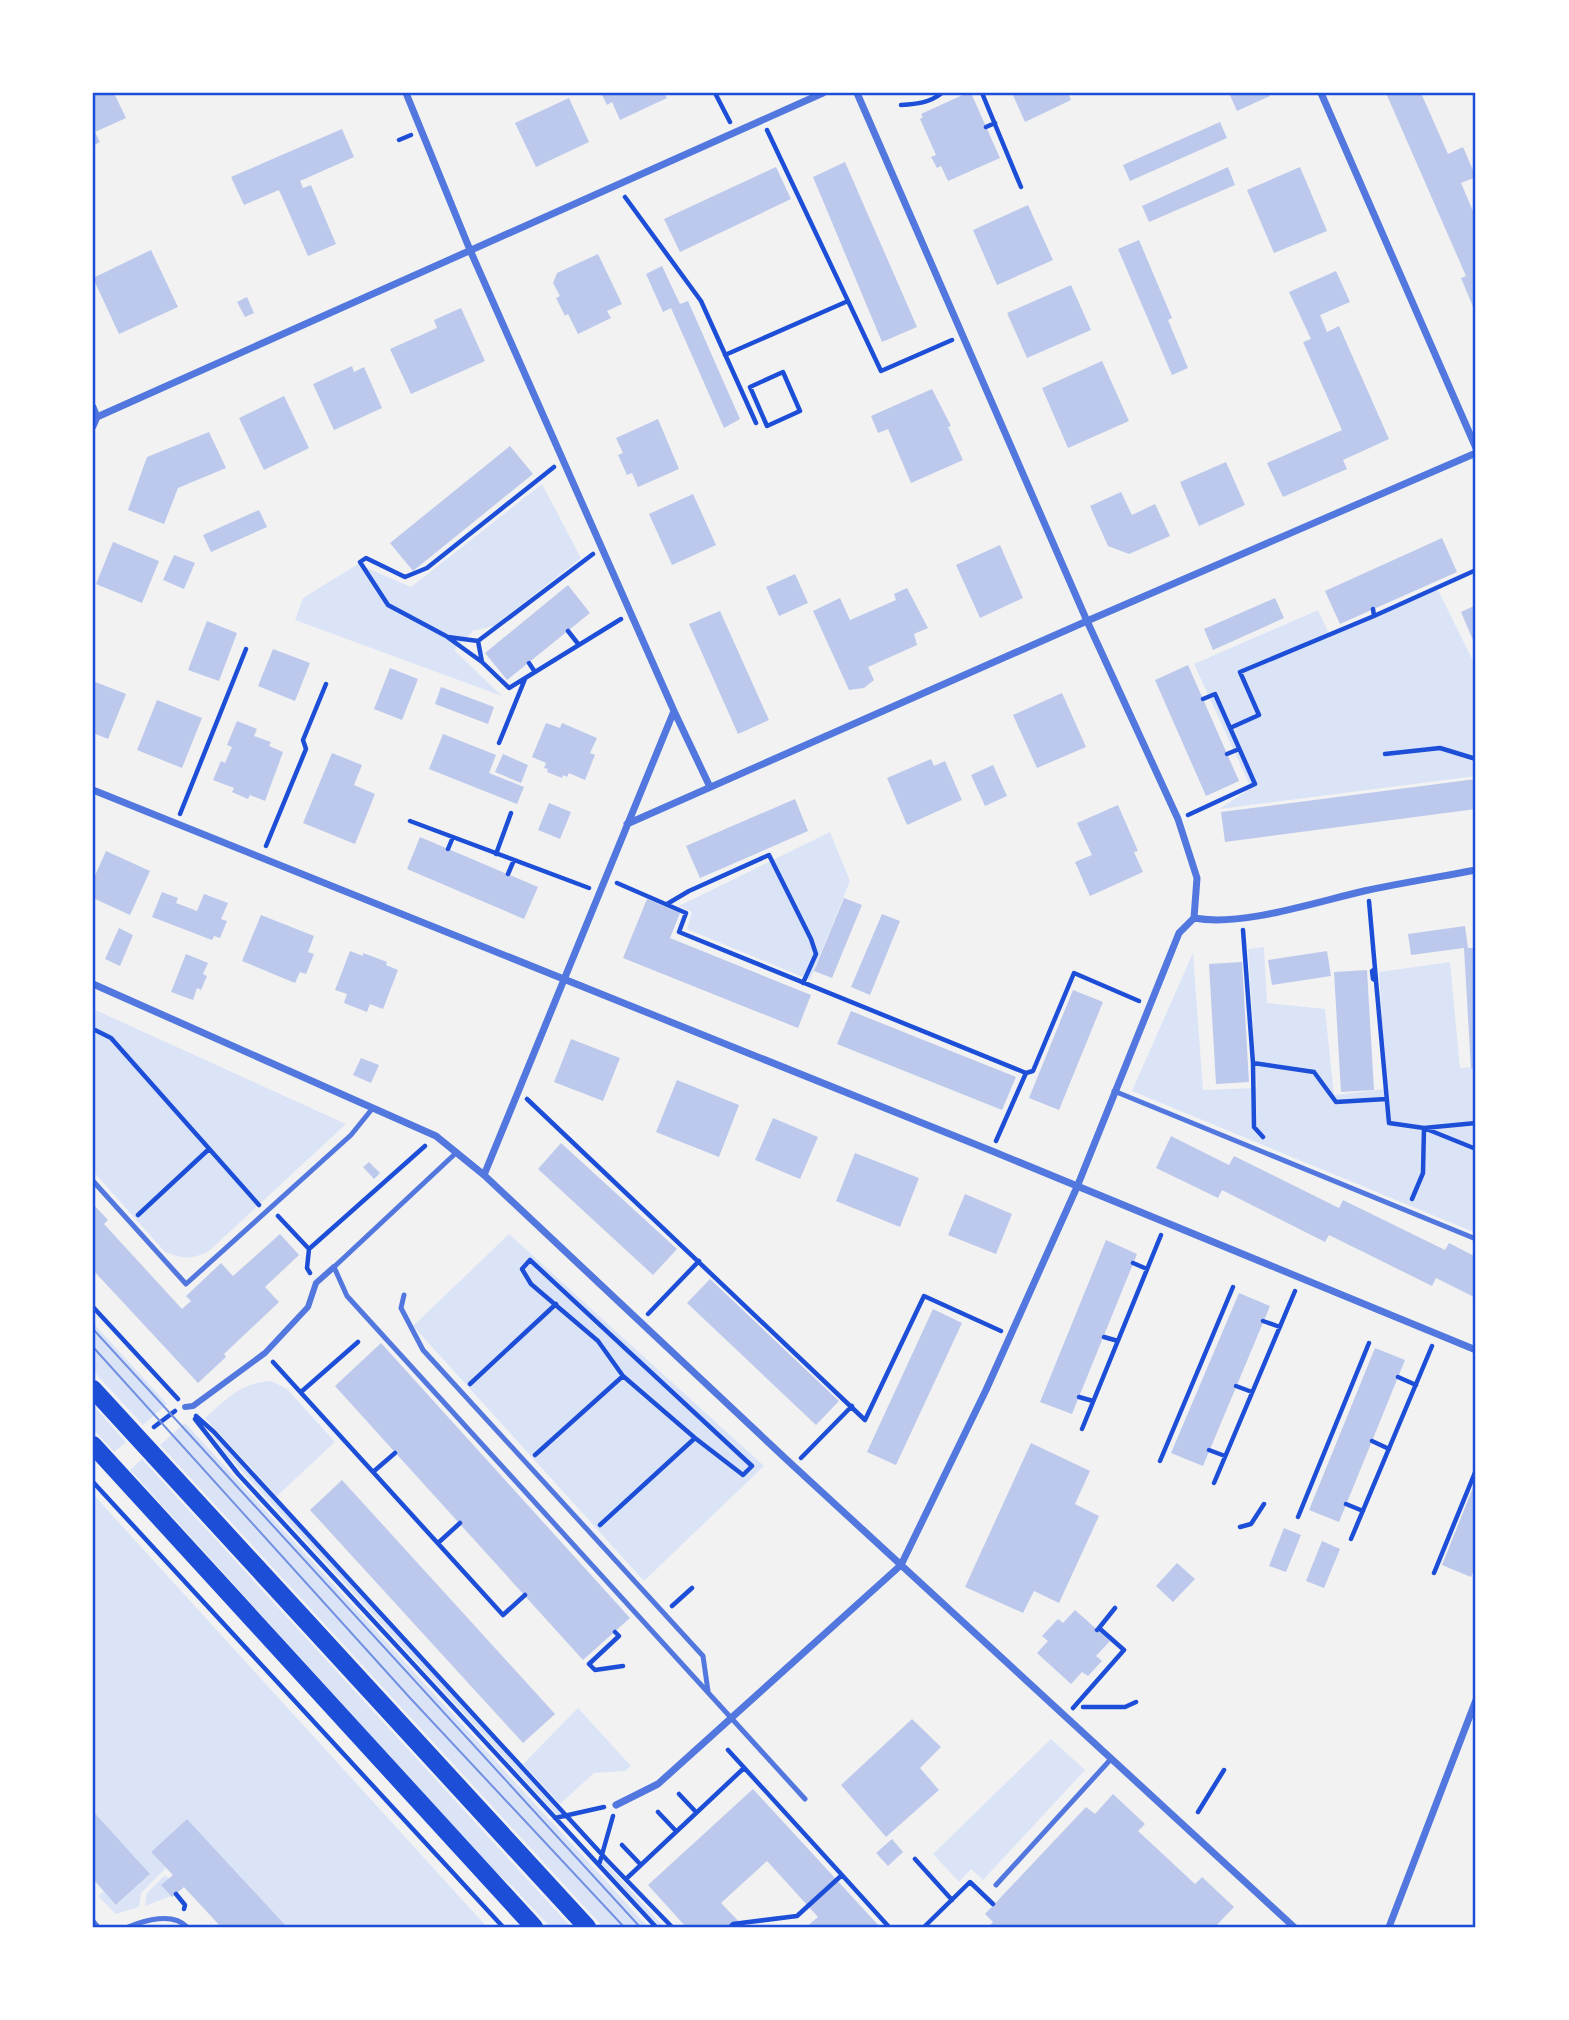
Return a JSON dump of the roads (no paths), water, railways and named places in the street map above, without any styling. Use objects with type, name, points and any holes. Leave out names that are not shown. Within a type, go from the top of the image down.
[{"type":"main road","points":[[93,1389],[587,1927]]},
{"type":"main road","points":[[93,1445],[534,1927]]},
{"type":"street","points":[[406,93],[470,250],[710,787]]},
{"type":"street","points":[[93,426],[97,416],[822,93]]},
{"type":"street","points":[[616,1805],[658,1784],[901,1565],[1011,1335],[1077,1186],[1179,933],[1194,918],[1197,878],[1178,819],[1087,621],[857,93]]},
{"type":"street","points":[[627,824],[1476,451],[1321,93]]},
{"type":"street","points":[[93,407],[97,416]]},
{"type":"street","points":[[484,1175],[674,711]]},
{"type":"street","points":[[93,790],[992,1151],[1476,1350]]},
{"type":"street","points":[[1194,918],[1213,922],[1242,919],[1368,890],[1476,870]]},
{"type":"street","points":[[93,984],[436,1136],[457,1152],[793,1466],[1294,1927]]},
{"type":"street","points":[[185,1407],[193,1406],[265,1353],[308,1307],[316,1283],[334,1267]]},
{"type":"street","points":[[1389,1927],[1476,1700]]},
{"type":"lane","points":[[1114,1091],[1476,1239]]},
{"type":"lane","points":[[93,1181],[186,1284],[351,1135],[372,1109]]},
{"type":"lane","points":[[457,1152],[334,1267],[347,1296],[806,1799]]},
{"type":"lane","points":[[404,1295],[401,1308],[423,1350],[704,1656],[709,1693]]},
{"type":"lane","points":[[996,1885],[1111,1759]]},
{"type":"lane","points":[[128,1927],[170,1918],[181,1921],[187,1927]]},
{"type":"lane","points":[[93,1921],[98,1927]]},
{"type":"tram line","points":[[93,1329],[640,1927]]},
{"type":"tram line","points":[[93,1347],[411,1699],[624,1927]]}]
